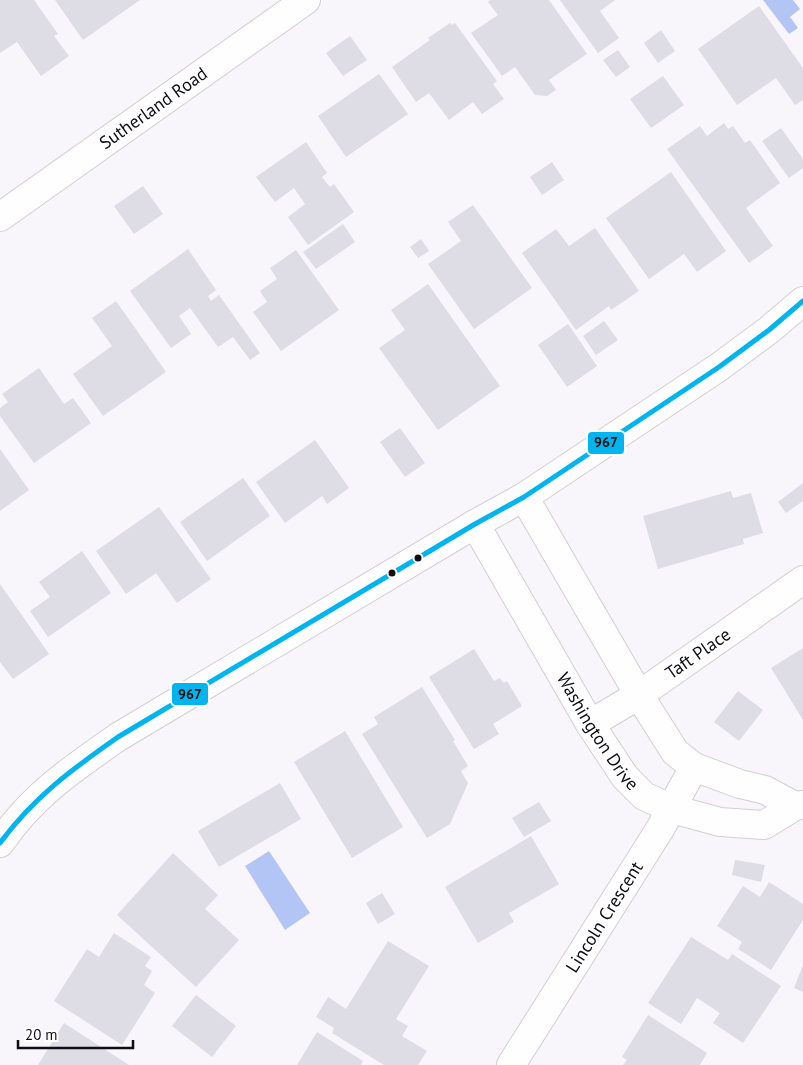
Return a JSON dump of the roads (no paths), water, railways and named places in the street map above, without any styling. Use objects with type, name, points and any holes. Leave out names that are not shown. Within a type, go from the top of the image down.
[{"type":"street","name":"Sutherland Road","points":[[0,217],[306,0]]},
{"type":"street","points":[[0,843],[26,809],[50,786],[118,737],[524,496],[719,368],[803,301]]},
{"type":"street","name":"Washington Drive","points":[[524,496],[638,695],[675,752],[694,768],[740,784],[765,790],[799,806]]},
{"type":"street","name":"Washington Drive","points":[[476,524],[590,724],[625,777],[644,796],[672,809],[720,822],[764,825],[799,806]]},
{"type":"street","name":"Taft Place","points":[[590,724],[638,695],[803,580]]},
{"type":"street","name":"Lincoln Crescent","points":[[511,1065],[660,829],[694,768]]},
{"type":"water","points":[[763,0],[793,0],[800,9],[790,17],[798,28],[789,34]]},
{"type":"water","points":[[269,851],[310,913],[285,930],[245,866]]}]
